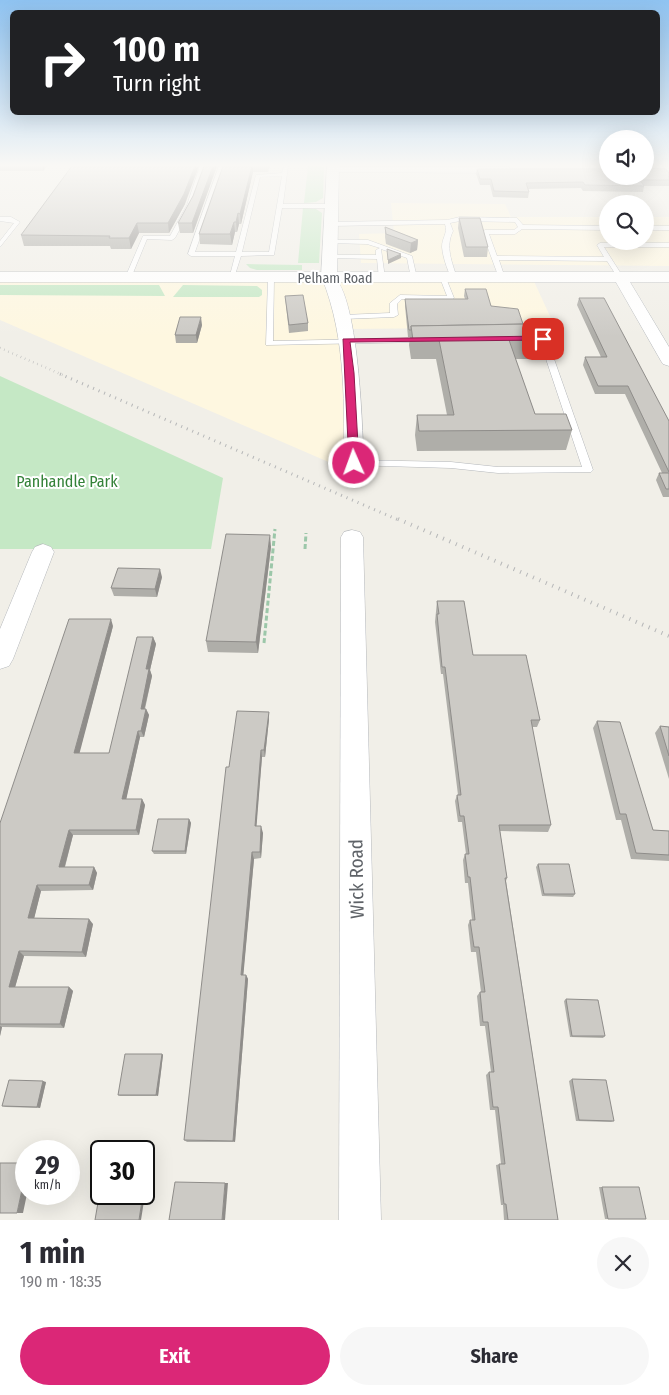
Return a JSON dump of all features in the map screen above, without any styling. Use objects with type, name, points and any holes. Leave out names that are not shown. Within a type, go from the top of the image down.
[{"type":"main road","points":[[330,224],[330,278]]},
{"type":"main road","name":"Pelham Road","points":[[0,277],[669,277]]},
{"type":"street","points":[[620,277],[669,361]]},
{"type":"street","points":[[330,278],[343,317],[346,340],[350,373],[354,468]]},
{"type":"street","name":"Wick Road","points":[[352,538],[360,1220]]},
{"type":"street","points":[[0,659],[43,552]]},
{"type":"lane","points":[[0,245],[16,223]]},
{"type":"lane","points":[[128,278],[145,237],[172,238],[180,223]]},
{"type":"lane","points":[[201,223],[190,254],[272,254],[277,223]]},
{"type":"lane","points":[[231,278],[246,223]]},
{"type":"lane","points":[[330,224],[392,223]]},
{"type":"lane","points":[[343,317],[394,315],[392,303],[400,297],[451,298],[445,247],[446,237],[450,231],[447,223]]},
{"type":"lane","points":[[518,223],[520,227]]},
{"type":"lane","points":[[502,278],[486,232],[515,232],[520,227],[599,228]]},
{"type":"lane","points":[[591,228],[599,243]]},
{"type":"lane","points":[[654,228],[669,228]]},
{"type":"lane","points":[[331,242],[368,242],[410,257],[414,278]]},
{"type":"lane","points":[[654,245],[669,245]]},
{"type":"lane","points":[[379,246],[382,278]]},
{"type":"lane","points":[[603,250],[620,277]]},
{"type":"lane","points":[[331,257],[380,256]]},
{"type":"lane","points":[[495,258],[608,259]]},
{"type":"lane","points":[[271,278],[269,343],[346,340],[435,340]]},
{"type":"lane","points":[[354,468],[451,465],[498,470],[588,470],[543,339],[514,339]]},
{"type":"path","points":[[264,643],[275,529]]},
{"type":"path","points":[[305,549],[306,534]]},
{"type":"shaded area","points":[[393,223],[599,223],[599,250],[654,250],[654,223],[669,223],[669,266],[361,263],[359,234],[394,233]]},
{"type":"shaded area","points":[[0,277],[532,277],[555,327],[345,329],[354,473],[0,320]]},
{"type":"green space","points":[[302,223],[321,223],[319,263],[298,263]]},
{"type":"green space","points":[[246,264],[302,265],[302,270],[257,270],[250,268]]},
{"type":"green space","points":[[0,285],[159,285],[165,296],[0,295]]},
{"type":"green space","points":[[183,285],[257,286],[262,290],[262,295],[259,297],[173,297]]},
{"type":"green space","name":"Panhandle Park","points":[[0,376],[223,478],[211,549],[0,549]]},
{"type":"building","points":[[30,223],[168,223],[137,223],[129,238],[21,235]]},
{"type":"building","points":[[203,223],[234,223],[230,234],[199,234]]},
{"type":"building","points":[[460,223],[481,223],[488,247],[466,247]]},
{"type":"building","points":[[385,227],[418,240],[411,243],[386,234]]},
{"type":"building","points":[[387,249],[401,254],[388,260]]},
{"type":"building","points":[[465,289],[486,289],[491,306],[518,309],[523,324],[411,326],[411,330],[409,330],[405,299],[468,299]]},
{"type":"building","points":[[303,295],[308,323],[289,325],[285,296]]},
{"type":"building","points":[[579,298],[604,298],[669,421],[669,472],[628,386],[598,386],[585,357],[607,357]]},
{"type":"building","points":[[180,317],[201,317],[196,335],[175,335]]},
{"type":"building","points":[[529,324],[535,340],[509,340],[535,414],[566,414],[572,430],[419,431],[417,415],[454,415],[439,340],[413,340],[411,326]]},
{"type":"building","points":[[659,473],[669,473],[669,489],[666,489]]},
{"type":"building","points":[[226,534],[270,535],[256,642],[206,641]]},
{"type":"building","points":[[118,568],[160,569],[155,589],[111,588]]},
{"type":"building","points":[[437,601],[464,601],[473,655],[526,655],[540,720],[531,720],[551,825],[499,825],[507,878],[505,878],[558,1220],[508,1220],[506,1204],[504,1204],[499,1164],[505,1164],[498,1107],[493,1107],[489,1072],[494,1072],[488,1022],[483,1022],[480,992],[485,992],[479,947],[474,947],[470,920],[475,920],[465,854],[469,854],[464,816],[460,816],[457,795],[461,795],[445,667],[442,667]]},
{"type":"building","points":[[69,619],[111,619],[74,753],[109,753],[137,637],[153,637],[146,669],[149,669],[141,709],[146,709],[141,731],[138,731],[122,799],[142,799],[136,830],[69,830],[59,867],[94,867],[89,885],[37,885],[28,918],[89,919],[82,952],[19,951],[9,987],[69,987],[60,1024],[0,1024],[0,823]]},
{"type":"building","points":[[237,711],[269,712],[264,750],[261,750],[255,826],[261,826],[260,852],[252,852],[241,975],[246,975],[233,1141],[184,1140],[226,767],[229,767]]},
{"type":"building","points":[[597,721],[620,722],[653,830],[669,831],[669,855],[636,853],[626,814],[620,814]]},
{"type":"building","points":[[660,726],[669,727],[669,756]]},
{"type":"building","points":[[158,819],[189,819],[185,851],[152,851]]},
{"type":"building","points":[[538,864],[569,864],[575,894],[544,894]]},
{"type":"building","points":[[566,999],[598,1000],[605,1036],[572,1036]]},
{"type":"building","points":[[125,1054],[162,1054],[156,1095],[118,1095]]},
{"type":"building","points":[[572,1079],[606,1080],[614,1121],[579,1120]]},
{"type":"building","points":[[9,1080],[43,1081],[37,1107],[2,1106]]},
{"type":"building","points":[[0,1163],[15,1163],[15,1205],[19,1205],[17,1213],[0,1213]]},
{"type":"building","points":[[175,1182],[225,1183],[222,1220],[169,1220]]},
{"type":"building","points":[[602,1187],[639,1187],[646,1219],[608,1219]]},
{"type":"building","points":[[98,1205],[141,1205],[139,1220],[95,1220]]},
{"type":"railway","points":[[0,348],[63,375]]},
{"type":"railway","points":[[60,374],[401,521]]},
{"type":"railway","points":[[398,519],[669,636]]},
{"type":"route","points":[[354,463],[350,373],[346,340],[543,339]]}]
